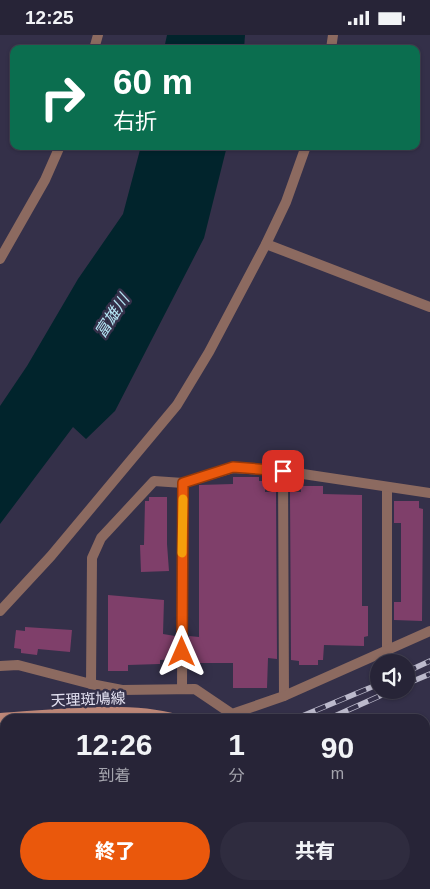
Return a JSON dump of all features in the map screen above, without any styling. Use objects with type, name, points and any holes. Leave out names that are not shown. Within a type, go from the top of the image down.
[{"type":"main road","name":"天理斑鳩線","points":[[93,714],[147,714]]},
{"type":"street","points":[[0,259],[45,180],[58,150]]},
{"type":"street","points":[[0,611],[51,556],[177,405],[209,352],[266,244],[286,201],[305,150]]},
{"type":"street","points":[[266,244],[430,307]]},
{"type":"street","points":[[91,684],[92,558],[100,538],[154,481],[183,483],[233,467],[283,471],[430,493]]},
{"type":"street","points":[[283,471],[284,696]]},
{"type":"street","points":[[182,689],[183,483]]},
{"type":"street","points":[[387,487],[387,651]]},
{"type":"street","points":[[0,666],[18,665],[91,684],[122,689],[195,689],[232,714],[284,696],[430,631]]},
{"type":"water","points":[[167,35],[245,35],[244,45],[165,45]]},
{"type":"water","name":"富雄川","points":[[140,150],[226,150],[204,238],[115,411],[86,439],[73,427],[0,524],[0,406],[27,366],[78,279],[123,214]]},
{"type":"building","points":[[233,477],[259,477],[259,481],[265,481],[265,492],[276,492],[277,659],[268,658],[267,688],[233,688],[233,663],[196,663],[196,659],[189,659],[189,636],[199,637],[199,485],[233,484]]},
{"type":"building","points":[[301,486],[323,486],[323,494],[362,495],[362,606],[368,606],[368,636],[364,637],[364,646],[324,645],[323,660],[318,660],[318,665],[299,665],[299,661],[291,660],[290,492],[301,492]]},
{"type":"building","points":[[149,497],[167,497],[169,571],[141,572],[140,545],[144,545],[145,501],[149,501]]},
{"type":"building","points":[[394,501],[419,501],[419,508],[423,509],[422,621],[394,620],[394,602],[401,602],[401,523],[394,523]]},
{"type":"building","points":[[108,595],[164,600],[163,634],[175,636],[175,659],[160,660],[160,664],[128,665],[128,671],[108,671]]},
{"type":"building","points":[[25,627],[72,630],[70,652],[38,649],[37,655],[21,653],[21,649],[14,648],[16,630],[25,631]]},
{"type":"railway","points":[[415,668],[430,661]]},
{"type":"railway","points":[[415,680],[430,674]]},
{"type":"railway","points":[[307,714],[370,688]]},
{"type":"railway","points":[[339,714],[373,699]]},
{"type":"slow traffic","points":[[182,553],[183,499]]},
{"type":"route","points":[[182,652],[183,483],[233,467],[283,471]]}]
